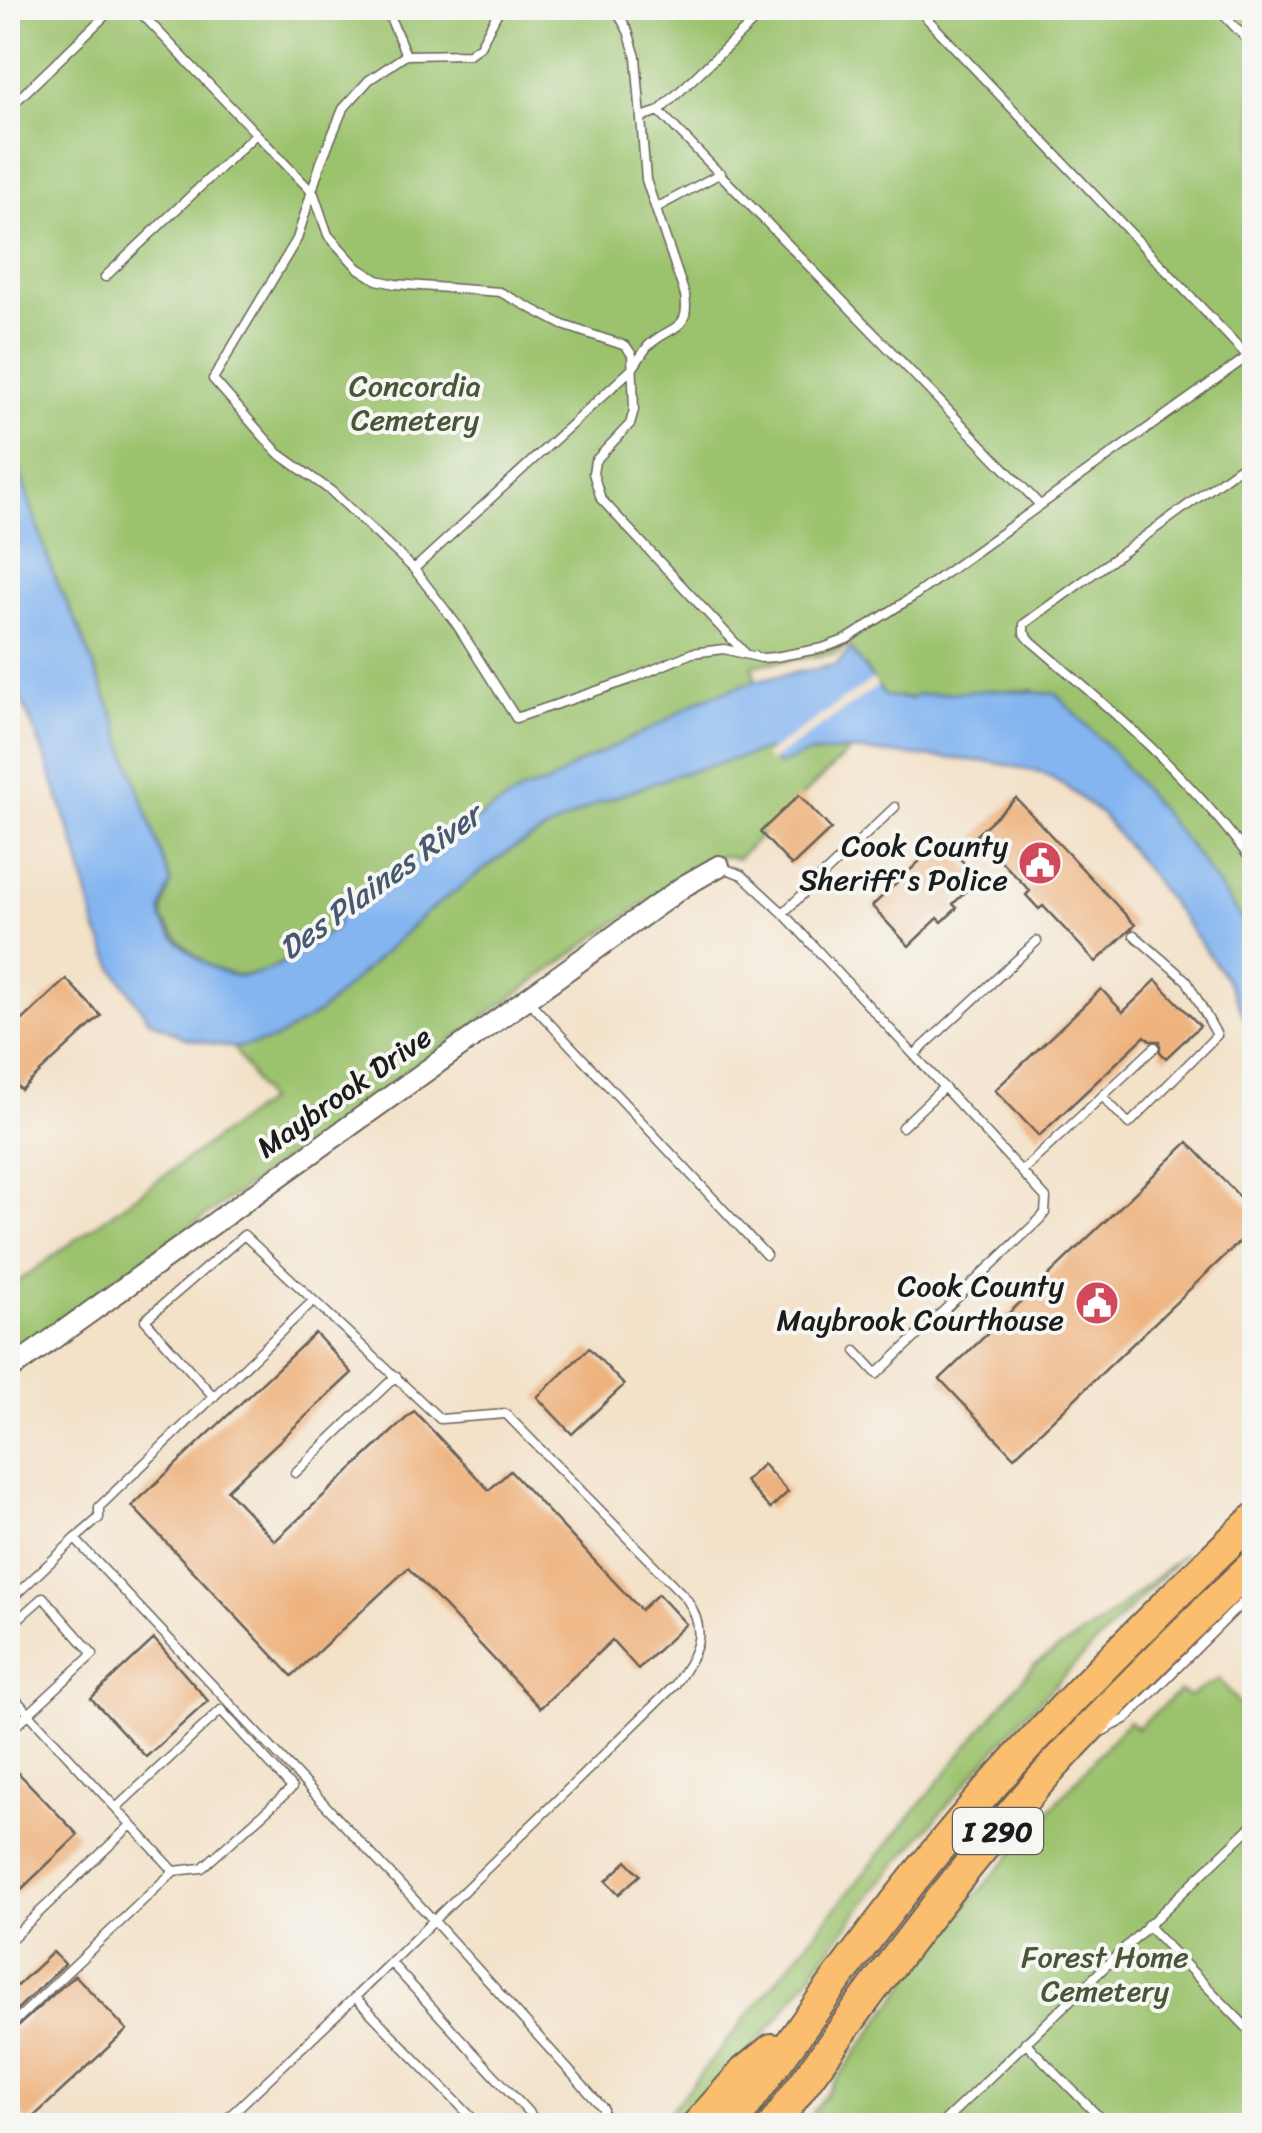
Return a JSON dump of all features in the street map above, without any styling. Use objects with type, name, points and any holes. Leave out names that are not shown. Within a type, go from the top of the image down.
[{"type":"highway","name":"I 290","points":[[731,2126],[809,2018],[974,1806],[1141,1627],[1254,1519]]},
{"type":"highway","name":"I 290","points":[[773,2126],[910,1938],[1072,1746],[1254,1564]]},
{"type":"highway","points":[[696,2126],[744,2072],[809,2018]]},
{"type":"street","name":"Maybrook Drive","points":[[8,1370],[684,886],[719,866]]},
{"type":"lane","points":[[8,109],[112,8]]},
{"type":"lane","points":[[136,8],[314,194],[320,217],[342,253],[377,280],[419,288],[500,292],[563,325],[626,346],[632,355],[634,410],[630,424],[596,460],[595,487],[600,499],[742,652]]},
{"type":"lane","points":[[386,8],[406,55]]},
{"type":"lane","points":[[500,8],[480,46],[469,54],[406,55],[369,80],[342,109],[321,162],[314,194],[282,268],[214,379],[262,438],[331,492],[414,569],[457,626],[516,718],[629,680],[692,653],[724,649],[761,658],[775,657],[822,648],[847,638],[911,598],[1252,357],[917,8]]},
{"type":"lane","points":[[414,569],[633,368],[649,346],[683,322],[687,310],[644,166],[636,57],[615,8]]},
{"type":"lane","points":[[642,117],[660,111],[768,8]]},
{"type":"lane","points":[[1217,8],[1254,46]]},
{"type":"lane","points":[[660,111],[1039,504]]},
{"type":"lane","points":[[105,277],[256,134]]},
{"type":"lane","points":[[656,208],[722,173]]},
{"type":"lane","points":[[1254,457],[1024,624],[1024,633],[1140,734],[1192,786],[1254,864]]},
{"type":"lane","points":[[783,913],[895,806]]},
{"type":"lane","points":[[719,866],[742,875],[783,913],[1046,1198],[1045,1213],[876,1374],[856,1352]]},
{"type":"lane","points":[[1102,1096],[1128,1124],[1218,1035],[1188,981],[1134,935]]},
{"type":"lane","points":[[914,1055],[1037,940]]},
{"type":"lane","points":[[527,999],[766,1255]]},
{"type":"lane","points":[[1023,1170],[1155,1047]]},
{"type":"lane","points":[[902,1126],[944,1087]]},
{"type":"lane","points":[[214,1397],[145,1320],[244,1235],[440,1419],[506,1414],[686,1598],[700,1618],[696,1652],[674,1685],[391,1964],[219,2126]]},
{"type":"lane","points":[[8,1602],[76,1540],[98,1518],[99,1507],[313,1300]]},
{"type":"lane","points":[[296,1473],[396,1376]]},
{"type":"lane","points":[[76,1540],[604,2108],[602,2126]]},
{"type":"lane","points":[[1072,1746],[1126,1718],[1254,1591]]},
{"type":"lane","points":[[8,1628],[43,1597],[93,1654],[8,1733]]},
{"type":"lane","points":[[8,1690],[174,1871]]},
{"type":"lane","points":[[8,2028],[174,1871],[202,1868],[292,1788],[221,1710],[116,1808]]},
{"type":"lane","points":[[938,2126],[1254,1824]]},
{"type":"lane","points":[[8,1942],[132,1825]]},
{"type":"lane","points":[[1147,1925],[1254,2035]]},
{"type":"lane","points":[[391,1964],[541,2126]]},
{"type":"lane","points":[[355,1997],[480,2126]]},
{"type":"lane","points":[[1025,2042],[1108,2126]]},
{"type":"green space","name":"Concordia Cemetery","points":[[8,8],[1254,8],[1254,937],[1033,690],[921,698],[885,696],[848,645],[837,653],[753,665],[755,681],[700,700],[574,766],[548,784],[524,790],[351,898],[334,904],[339,923],[333,930],[280,964],[262,972],[228,974],[200,959],[163,920],[171,883],[116,722],[54,577],[8,436]]},
{"type":"green space","points":[[767,750],[778,765],[806,754],[850,750],[737,859],[706,859],[8,1357],[8,1289],[267,1101],[234,1048],[274,1040],[425,914],[510,850],[596,804],[672,776]]},
{"type":"green space","points":[[1185,1553],[1022,1718],[873,1892],[775,2022],[685,2125],[658,2126],[1034,1665],[1105,1620]]},
{"type":"green space","name":"Forest Home Cemetery","points":[[1219,1679],[1254,1723],[1254,2125],[803,2126],[945,1931],[1112,1739],[1129,1721],[1137,1728],[1180,1691],[1189,1696]]},
{"type":"water","name":"Des Plaines River","points":[[8,436],[54,577],[116,722],[171,883],[163,920],[186,949],[209,965],[244,976],[268,970],[333,930],[339,918],[333,905],[351,898],[524,790],[548,784],[574,766],[700,700],[755,681],[836,665],[851,649],[885,696],[911,699],[916,695],[993,690],[1056,694],[1111,750],[1192,849],[1254,937],[1254,1037],[1226,978],[1151,876],[1102,815],[1064,785],[1040,772],[992,762],[850,750],[806,754],[778,765],[767,750],[672,776],[596,804],[510,850],[425,914],[320,1012],[274,1040],[234,1048],[185,1038],[148,1019],[115,970],[97,931],[77,851],[45,757],[8,667]]},
{"type":"pier","points":[[873,679],[878,686],[770,762],[762,757]]},
{"type":"building","points":[[799,795],[831,829],[792,866],[760,832]]},
{"type":"building","name":"Cook County Sheriff's Police","points":[[1016,798],[1135,925],[1096,962],[1043,906],[1039,909],[1026,895],[1030,891],[976,835]]},
{"type":"building","points":[[942,840],[979,879],[953,904],[957,908],[942,922],[938,918],[909,946],[872,906]]},
{"type":"building","points":[[66,979],[101,1016],[21,1090],[8,1076],[8,1034]]},
{"type":"building","points":[[1156,980],[1200,1026],[1166,1058],[1160,1052],[1160,1041],[1150,1041],[1145,1036],[1039,1136],[995,1090],[1101,989],[1123,1012]]},
{"type":"building","name":"Cook County Maybrook Courthouse","points":[[1188,1142],[1254,1212],[1254,1228],[1014,1457],[940,1379]]},
{"type":"building","points":[[315,1333],[352,1373],[227,1490],[275,1541],[414,1411],[489,1490],[510,1471],[641,1610],[658,1594],[686,1624],[638,1669],[612,1640],[540,1708],[408,1568],[292,1676],[132,1506]]},
{"type":"building","points":[[589,1348],[624,1385],[572,1434],[537,1397]]},
{"type":"building","points":[[763,1464],[788,1492],[770,1509],[745,1481]]},
{"type":"building","points":[[154,1639],[208,1701],[146,1757],[91,1698]]},
{"type":"building","points":[[8,1762],[78,1835],[8,1902]]},
{"type":"building","points":[[627,1861],[640,1875],[619,1894],[606,1881]]},
{"type":"building","points":[[53,1952],[65,1964],[8,2018],[8,1994]]},
{"type":"building","points":[[75,1975],[127,2030],[28,2122],[8,2101],[8,2035]]},
{"type":"place","name":"Cook County Sheriff's Police","points":[[1040,863]]},
{"type":"place","name":"Cook County Maybrook Courthouse","points":[[1097,1303]]}]
